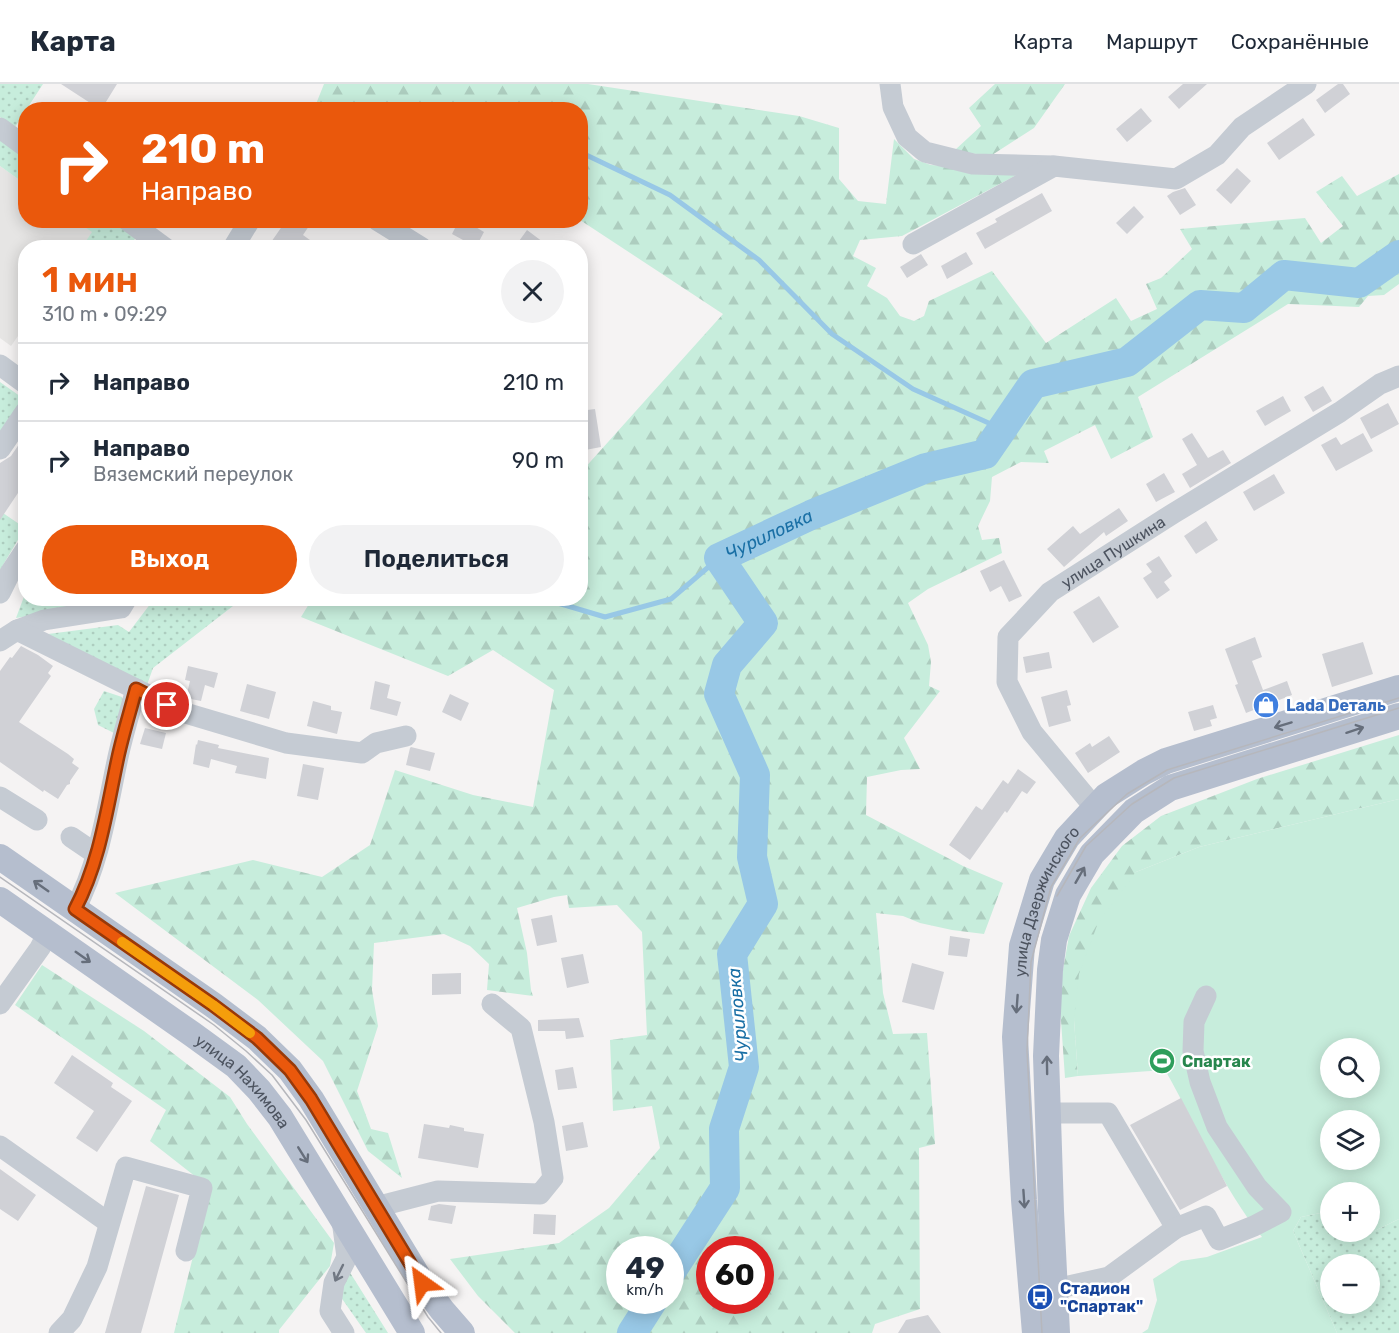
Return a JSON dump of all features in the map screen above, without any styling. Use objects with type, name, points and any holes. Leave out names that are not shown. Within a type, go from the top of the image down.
[{"type":"main road","name":"улица Дзержинского","points":[[1035,1333],[1024,1200],[1015,1037],[1022,946],[1041,880],[1067,838],[1106,796],[1144,772],[1166,761],[1399,688]]},
{"type":"main road","name":"улица Дзержинского","points":[[1057,1333],[1046,1056],[1050,970],[1054,940],[1068,895],[1092,854],[1134,811],[1170,788],[1399,716]]},
{"type":"main road","points":[[0,857],[213,1005],[257,1038],[290,1070],[311,1099],[422,1283],[462,1333]]},
{"type":"main road","name":"улица Нахимова","points":[[0,900],[236,1066],[260,1090],[280,1117],[412,1333]]},
{"type":"street","points":[[890,84],[893,107],[907,137],[925,152],[973,164],[1054,166],[1176,179],[1217,155],[1242,127],[1306,84]]},
{"type":"street","points":[[0,128],[18,141]]},
{"type":"street","points":[[913,244],[1054,166]]},
{"type":"street","points":[[390,228],[409,240]]},
{"type":"street","points":[[0,365],[18,378]]},
{"type":"street","name":"улица Пушкина","points":[[1095,808],[1032,732],[1007,682],[1008,637],[1050,592],[1340,412],[1380,384],[1399,376]]},
{"type":"street","points":[[0,449],[18,423]]},
{"type":"street","points":[[0,593],[18,561]]},
{"type":"street","points":[[8,635],[44,620],[122,606]]},
{"type":"street","points":[[8,635],[136,689],[182,712],[286,743],[362,753],[376,743],[406,736]]},
{"type":"street","points":[[75,909],[83,894],[96,854],[136,689]]},
{"type":"street","points":[[0,797],[37,820]]},
{"type":"street","points":[[71,837],[96,854]]},
{"type":"street","points":[[0,1004],[48,933]]},
{"type":"street","points":[[1055,1289],[1109,1277],[1176,1228],[1206,1216],[1220,1240],[1281,1212],[1257,1187],[1217,1127],[1200,1082],[1193,1051],[1194,1022],[1206,996]]},
{"type":"street","points":[[376,1207],[438,1191],[540,1194],[553,1178],[544,1122],[521,1028],[492,1004]]},
{"type":"street","points":[[1048,1113],[1108,1113],[1176,1228]]},
{"type":"street","points":[[0,1146],[109,1223]]},
{"type":"street","points":[[59,1333],[72,1319],[97,1267],[126,1167],[202,1188],[186,1251]]},
{"type":"street","points":[[342,1217],[347,1257],[334,1283],[330,1311],[344,1333]]},
{"type":"shaded area","points":[[0,166],[18,179],[18,228],[87,228],[93,232],[87,240],[18,240],[18,336],[11,346],[0,338]]},
{"type":"green space","points":[[0,84],[43,84],[31,102],[18,102],[18,122],[15,127],[0,117]]},
{"type":"green space","points":[[324,84],[588,84],[799,116],[839,128],[839,179],[858,201],[886,204],[894,139],[914,159],[931,165],[1022,172],[902,236],[860,240],[853,256],[876,268],[867,286],[887,298],[900,316],[914,321],[924,316],[929,301],[992,271],[1046,343],[1116,298],[1131,321],[1157,309],[1146,284],[1161,278],[1192,249],[1180,229],[1305,218],[1321,243],[1343,226],[1316,192],[1342,176],[1357,196],[1399,174],[1399,284],[1384,295],[1368,296],[1359,307],[1288,304],[1138,397],[1153,437],[1111,459],[1095,425],[1044,451],[1049,463],[1021,462],[992,477],[990,501],[978,526],[982,540],[999,538],[1002,553],[928,589],[908,603],[928,645],[931,662],[929,686],[940,691],[904,738],[920,769],[901,770],[867,777],[866,815],[963,866],[1003,883],[984,934],[920,923],[903,916],[876,913],[883,993],[893,1034],[927,1033],[935,1144],[919,1148],[920,1309],[875,1324],[872,1333],[515,1333],[478,1296],[450,1259],[559,1243],[609,1208],[660,1148],[652,1106],[613,1111],[610,1040],[647,1035],[642,932],[617,905],[569,908],[567,895],[517,908],[533,996],[487,990],[489,964],[470,946],[444,934],[374,943],[372,990],[378,1026],[357,1091],[371,1129],[388,1133],[402,1178],[368,1151],[323,1061],[258,1000],[115,893],[253,860],[322,877],[370,845],[395,770],[473,795],[533,807],[554,690],[493,650],[448,676],[301,617],[308,606],[588,606],[588,464],[723,314],[588,225],[588,102],[317,102]]},
{"type":"green space","points":[[995,84],[1065,84],[1034,128],[992,155],[963,153],[955,150],[981,126],[969,108]]},
{"type":"green space","points":[[0,138],[18,152],[18,179],[0,166]]},
{"type":"green space","points":[[86,228],[126,228],[137,236],[134,240],[87,240],[92,232]]},
{"type":"green space","points":[[0,382],[18,395],[18,408],[0,434]]},
{"type":"green space","points":[[0,511],[18,523],[18,540],[0,570]]},
{"type":"green space","points":[[20,606],[75,606],[79,608],[16,618]]},
{"type":"green space","points":[[149,606],[233,606],[153,668],[146,688],[48,634],[118,625],[129,632]]},
{"type":"green space","points":[[104,691],[122,697],[126,709],[118,735],[98,725],[94,709]]},
{"type":"green space","points":[[1399,735],[1399,799],[1199,847],[1136,872],[1074,1020],[1078,1076],[1065,1078],[1059,992],[1069,936],[1091,888],[1122,846],[1161,816],[1257,779]]},
{"type":"green space","name":"Спартак","points":[[1399,799],[1399,1219],[1380,1228],[1380,1182],[1320,1182],[1320,1213],[1301,1217],[1293,1231],[1320,1294],[1320,1314],[1329,1314],[1337,1333],[1142,1333],[1148,1329],[1157,1300],[1153,1279],[1181,1261],[1207,1257],[1262,1237],[1234,1198],[1165,1070],[1078,1076],[1074,1020],[1079,974],[1098,923],[1136,872],[1199,847]]},
{"type":"green space","points":[[42,965],[144,1031],[230,1097],[247,1124],[334,1243],[330,1266],[279,1330],[279,1333],[174,1333],[210,1188],[150,1141],[166,1110],[15,1005]]},
{"type":"green space","points":[[1320,1213],[1320,1242],[1380,1242],[1380,1228],[1399,1219],[1399,1333],[1337,1333],[1329,1314],[1380,1314],[1380,1254],[1320,1254],[1320,1294],[1293,1231],[1301,1217]]},
{"type":"green space","points":[[349,1271],[388,1333],[366,1333],[338,1293]]},
{"type":"building","points":[[61,84],[117,84],[106,102],[89,102]]},
{"type":"building","points":[[1183,84],[1207,84],[1179,109],[1168,97]]},
{"type":"building","points":[[1338,84],[1343,84],[1350,94],[1325,113],[1316,100]]},
{"type":"building","points":[[1141,108],[1152,121],[1127,142],[1116,129]]},
{"type":"building","points":[[1303,118],[1315,135],[1279,160],[1267,143]]},
{"type":"building","points":[[1237,168],[1251,181],[1231,204],[1216,190]]},
{"type":"building","points":[[1185,188],[1196,205],[1180,215],[1167,196]]},
{"type":"building","points":[[1042,193],[1052,211],[985,249],[976,233],[997,222],[995,219]]},
{"type":"building","points":[[1134,206],[1144,217],[1127,234],[1116,223]]},
{"type":"building","points":[[281,228],[308,228],[303,235],[310,240],[273,240]]},
{"type":"building","points":[[455,228],[477,228],[484,232],[480,240],[463,240],[452,234]]},
{"type":"building","points":[[527,230],[540,240],[520,240]]},
{"type":"building","points":[[966,252],[973,264],[947,279],[941,266]]},
{"type":"building","points":[[921,254],[928,265],[907,278],[900,267]]},
{"type":"building","points":[[1323,386],[1332,401],[1313,412],[1304,397]]},
{"type":"building","points":[[1283,396],[1291,411],[1265,426],[1256,411]]},
{"type":"building","points":[[1388,403],[1399,424],[1371,439],[1360,418]]},
{"type":"building","points":[[595,409],[601,447],[588,449],[588,410]]},
{"type":"building","points":[[1192,433],[1208,458],[1223,450],[1231,463],[1190,488],[1182,474],[1197,465],[1182,439]]},
{"type":"building","points":[[1363,433],[1373,451],[1336,471],[1321,445],[1336,437],[1341,445]]},
{"type":"building","points":[[18,446],[18,493],[0,520],[0,463],[11,456]]},
{"type":"building","points":[[1164,473],[1175,492],[1156,502],[1146,484]]},
{"type":"building","points":[[1274,474],[1285,493],[1254,511],[1243,492]]},
{"type":"building","points":[[1119,508],[1128,521],[1106,536],[1104,532],[1064,567],[1047,549],[1073,526],[1080,534]]},
{"type":"building","points":[[1206,521],[1218,540],[1196,554],[1184,536]]},
{"type":"building","points":[[1159,556],[1172,576],[1164,582],[1170,590],[1157,599],[1143,578],[1152,572],[1146,564]]},
{"type":"building","points":[[1004,560],[1022,596],[1009,602],[1001,586],[990,592],[980,571]]},
{"type":"building","points":[[1099,596],[1119,627],[1093,643],[1073,612]]},
{"type":"building","points":[[1255,637],[1262,657],[1252,661],[1263,690],[1287,681],[1292,695],[1246,713],[1225,649]]},
{"type":"building","points":[[1363,642],[1373,674],[1332,687],[1322,654]]},
{"type":"building","points":[[21,646],[53,666],[48,673],[51,676],[19,722],[68,754],[74,759],[72,763],[79,768],[58,799],[44,790],[43,792],[0,762],[0,671]]},
{"type":"building","points":[[1049,652],[1052,668],[1026,673],[1023,657]]},
{"type":"building","points":[[188,666],[218,673],[214,688],[205,685],[201,701],[186,698],[190,681],[185,680]]},
{"type":"building","points":[[375,681],[390,685],[387,698],[401,702],[397,716],[370,709]]},
{"type":"building","points":[[247,684],[276,692],[269,719],[240,711]]},
{"type":"building","points":[[1067,690],[1071,705],[1067,706],[1071,721],[1049,727],[1041,697]]},
{"type":"building","points":[[450,694],[469,703],[461,721],[442,712]]},
{"type":"building","points":[[313,701],[331,706],[331,710],[342,712],[337,734],[307,726]]},
{"type":"building","points":[[1213,705],[1217,718],[1210,720],[1212,726],[1194,731],[1188,712]]},
{"type":"building","points":[[145,728],[166,733],[162,749],[140,744]]},
{"type":"building","points":[[1109,736],[1120,752],[1088,773],[1075,753],[1090,743],[1092,747]]},
{"type":"building","points":[[198,740],[219,745],[218,748],[269,758],[266,779],[235,773],[237,766],[211,759],[209,768],[193,764]]},
{"type":"building","points":[[411,747],[435,753],[430,771],[406,765]]},
{"type":"building","points":[[303,764],[324,768],[318,800],[297,796]]},
{"type":"building","points":[[1018,769],[1036,782],[1027,794],[1022,791],[1007,813],[1005,811],[970,860],[949,845],[976,806],[982,810],[1003,780],[1008,784]]},
{"type":"building","points":[[552,915],[557,942],[537,946],[531,919]]},
{"type":"building","points":[[950,936],[970,939],[967,957],[948,955]]},
{"type":"building","points":[[583,954],[589,983],[567,988],[561,958]]},
{"type":"building","points":[[912,963],[944,972],[934,1010],[902,1002]]},
{"type":"building","points":[[461,973],[461,994],[432,995],[432,974]]},
{"type":"building","points":[[579,1018],[584,1037],[566,1039],[565,1031],[538,1031],[538,1020]]},
{"type":"building","points":[[72,1055],[113,1083],[111,1087],[132,1101],[97,1152],[76,1138],[94,1111],[54,1083]]},
{"type":"building","points":[[573,1067],[577,1088],[558,1090],[555,1070]]},
{"type":"building","points":[[1181,1098],[1227,1186],[1180,1210],[1130,1125]]},
{"type":"building","points":[[583,1122],[588,1147],[566,1151],[562,1126]]},
{"type":"building","points":[[424,1124],[449,1128],[450,1125],[464,1128],[464,1131],[484,1134],[478,1168],[418,1158]]},
{"type":"building","points":[[0,1169],[36,1195],[18,1221],[0,1209]]},
{"type":"building","points":[[146,1186],[179,1195],[148,1308],[141,1333],[105,1333]]},
{"type":"building","points":[[439,1204],[456,1206],[452,1224],[428,1220],[431,1206]]},
{"type":"building","points":[[534,1214],[556,1215],[555,1235],[533,1234]]},
{"type":"building","points":[[928,1315],[941,1333],[898,1333],[906,1320]]},
{"type":"waterway","points":[[588,156],[670,195],[759,260],[832,334],[913,389],[1002,429]]},
{"type":"waterway","name":"Чуриловка","points":[[684,1251],[725,1188],[724,1129],[744,1067],[732,954],[763,904],[752,857],[755,775],[719,694],[727,665],[763,623],[719,558],[811,515],[926,468],[985,454],[1033,384],[1127,362],[1200,305],[1244,308],[1284,275],[1359,283],[1399,255]]},
{"type":"waterway","points":[[568,606],[605,617],[671,599],[719,558]]},
{"type":"waterway","name":"Чуриловка","points":[[632,1333],[644,1314]]},
{"type":"tram line","points":[[1042,1333],[1027,1051],[1031,962],[1051,887],[1080,838],[1127,794],[1167,770],[1399,698]]},
{"type":"tram line","points":[[1057,896],[1086,846],[1132,804],[1174,778],[1399,708]]},
{"type":"tram line","points":[[0,877],[214,1025],[272,1075],[306,1120],[428,1317],[441,1333]]},
{"type":"slow traffic","points":[[122,942],[250,1033]]},
{"type":"place","name":"Lada Dеталь","points":[[1266,705]]},
{"type":"place","name":"Спартак","points":[[1162,1061]]},
{"type":"place","name":"Стадион \"Спартак\"","points":[[1040,1297]]},
{"type":"route","points":[[167,705],[136,689],[96,854],[83,894],[75,909],[213,1005],[257,1038],[290,1070],[311,1099],[422,1283]]}]
